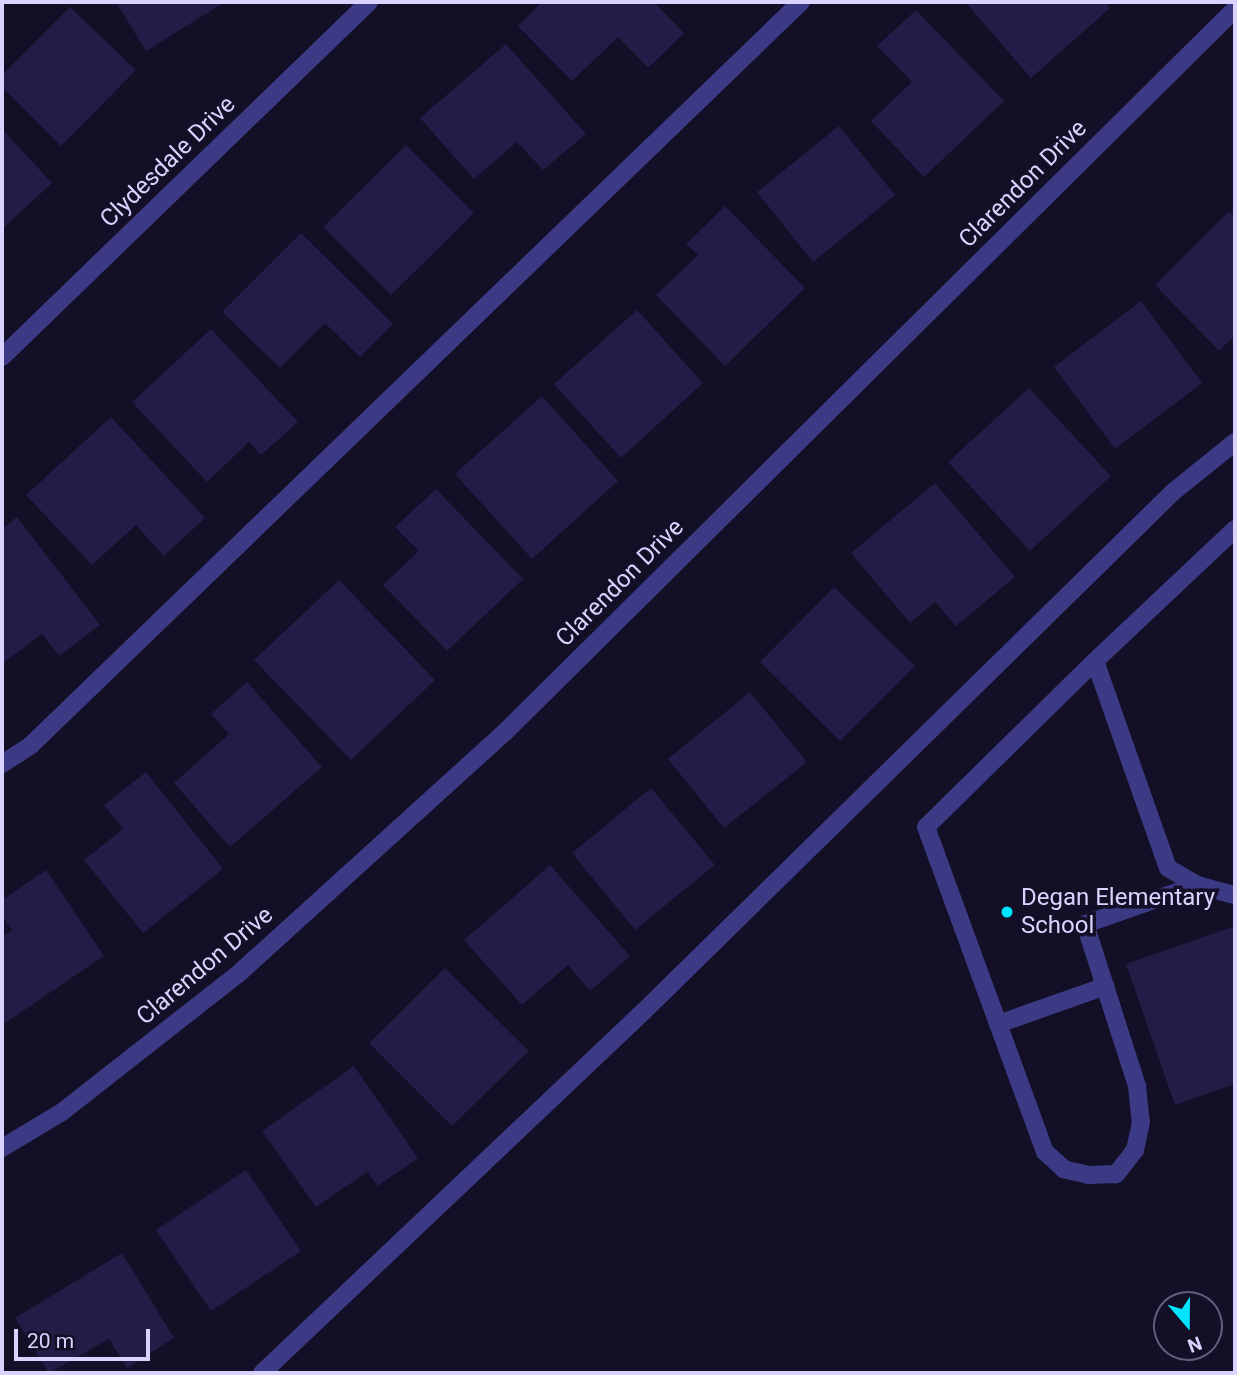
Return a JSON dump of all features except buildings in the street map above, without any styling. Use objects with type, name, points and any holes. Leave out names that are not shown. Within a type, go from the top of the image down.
[{"type":"street","name":"Clydesdale Drive","points":[[2,357],[369,2]]},
{"type":"street","points":[[2,764],[31,744],[801,2]]},
{"type":"street","name":"Clarendon Drive","points":[[2,1148],[62,1112],[237,975],[503,733],[1235,9]]},
{"type":"street","points":[[262,1373],[643,1012],[1173,492],[1235,442]]},
{"type":"street","points":[[1197,885],[1084,924],[1137,1086],[1141,1122],[1135,1150],[1116,1174],[1089,1175],[1064,1169],[1045,1152],[926,827],[1095,661],[1235,529]]},
{"type":"street","points":[[1095,661],[1168,868],[1197,885],[1235,895]]},
{"type":"street","points":[[998,1024],[1106,986]]},
{"type":"place","name":"Degan Elementary School","points":[[1007,912]]}]
